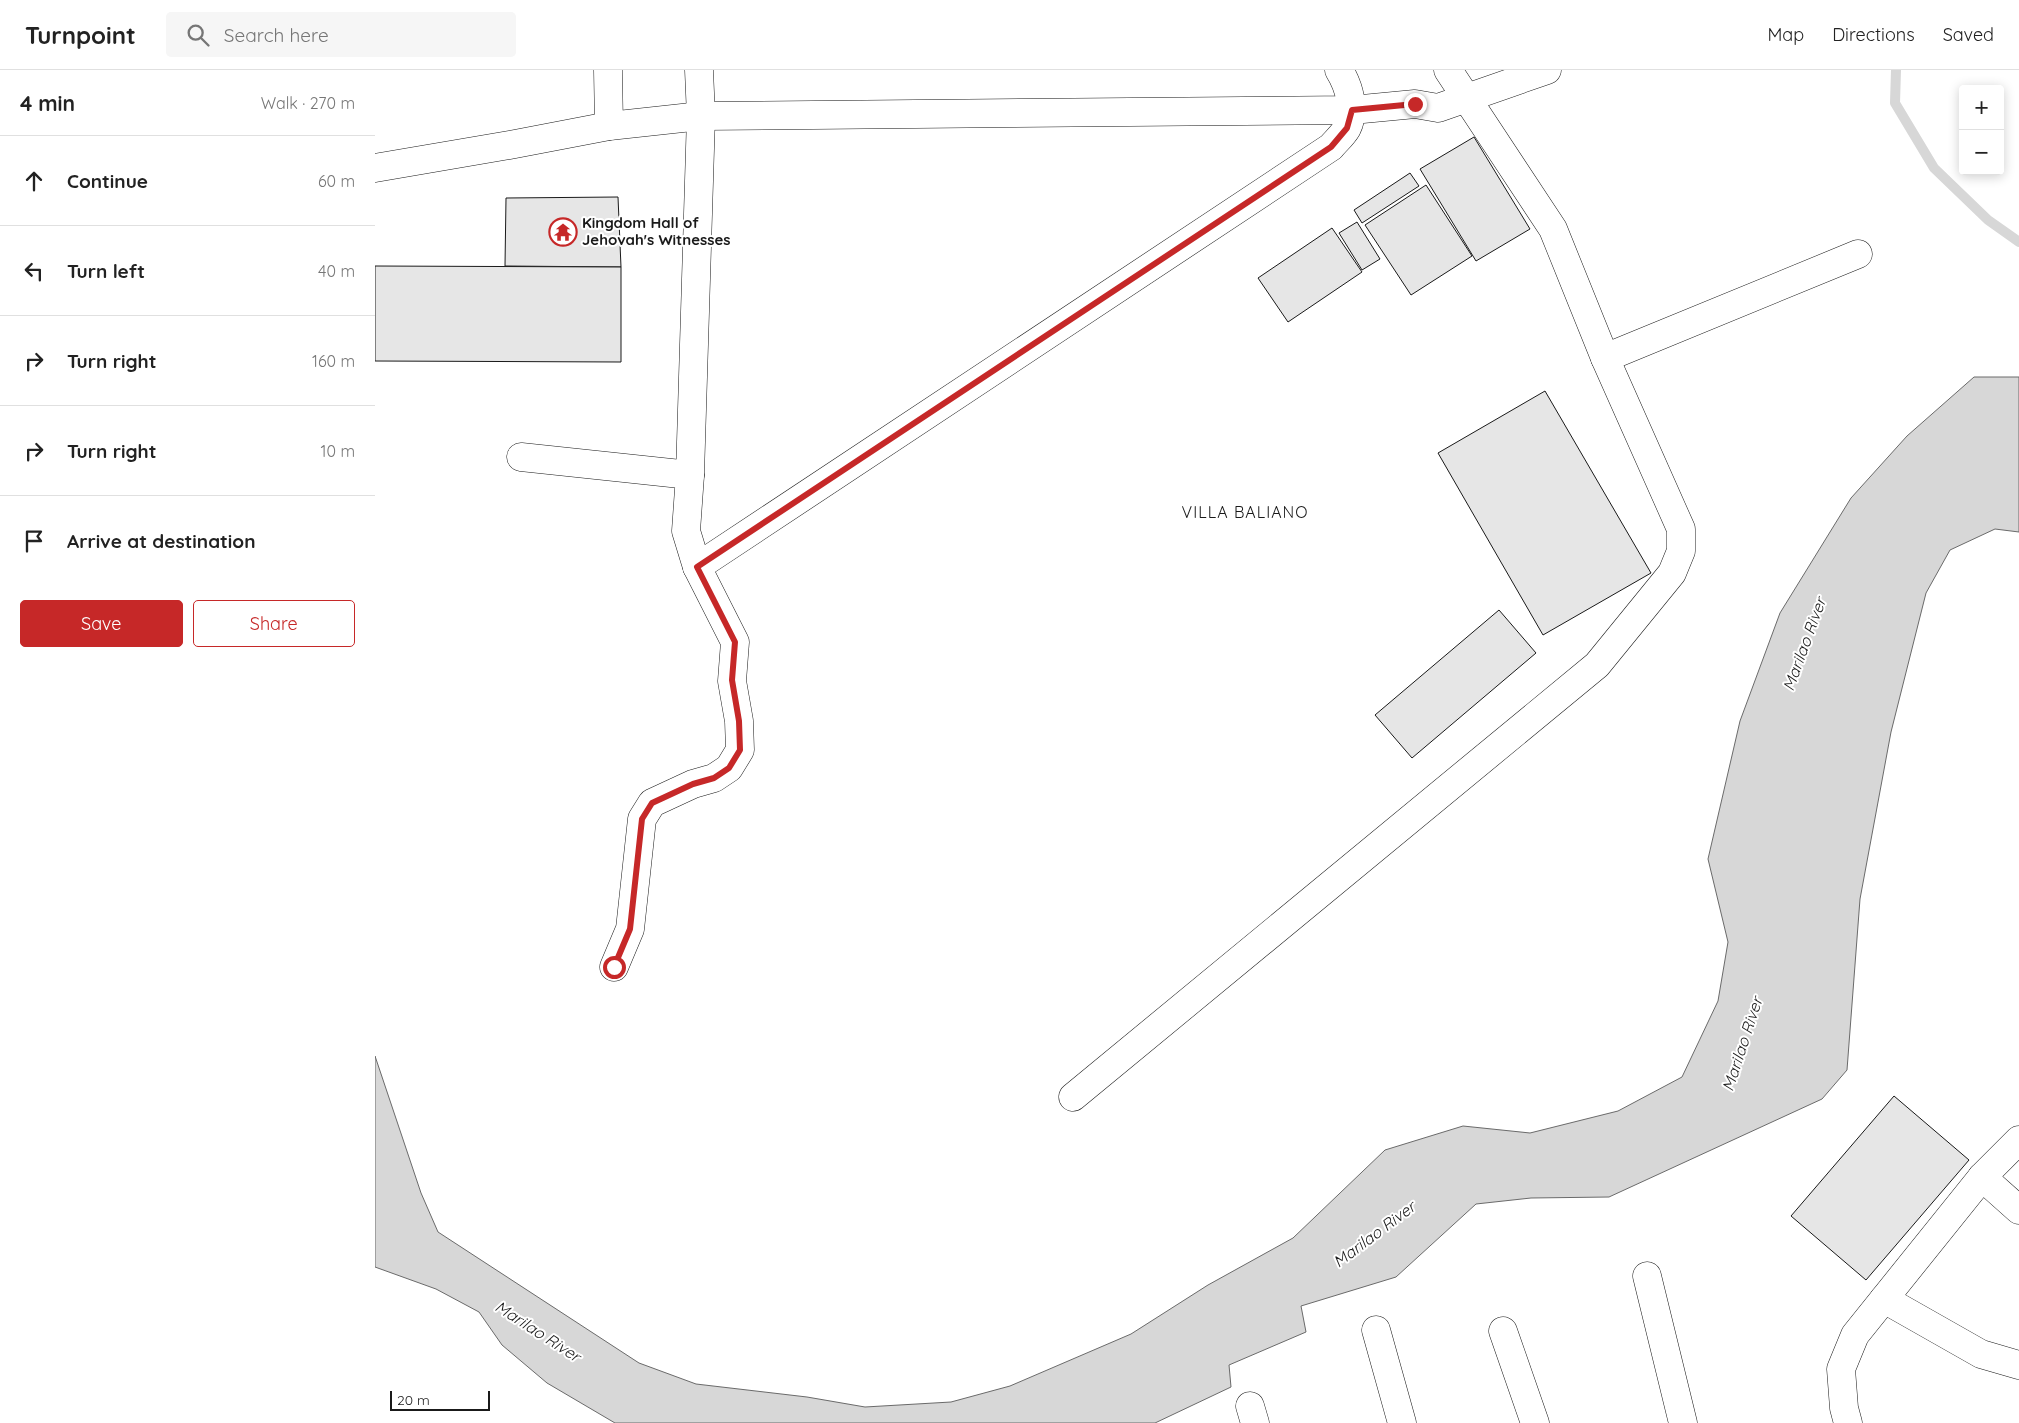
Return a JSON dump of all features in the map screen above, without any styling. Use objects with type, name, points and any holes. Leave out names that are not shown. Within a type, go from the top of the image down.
[{"type":"street","points":[[608,70],[609,126]]},
{"type":"street","points":[[614,967],[630,929],[642,819],[652,803],[693,784],[714,778],[729,768],[740,750],[739,721],[732,680],[735,642],[697,567],[686,532],[690,475],[701,116],[699,70]]},
{"type":"street","points":[[697,567],[1331,147],[1347,128],[1352,110],[1345,80],[1339,70]]},
{"type":"street","points":[[1073,1097],[1597,665],[1672,573],[1681,551],[1681,529],[1605,358],[1553,230],[1448,70]]},
{"type":"street","points":[[375,168],[609,126],[701,116],[1352,110],[1415,104],[1438,108],[1547,70]]},
{"type":"street","points":[[1605,358],[1858,254]]},
{"type":"street","points":[[521,457],[690,475]]},
{"type":"street","points":[[1848,1423],[1844,1408],[1841,1369],[1855,1335],[1982,1177],[2019,1140]]},
{"type":"street","points":[[1982,1177],[2019,1210]]},
{"type":"street","points":[[1647,1276],[1683,1423]]},
{"type":"street","points":[[1884,1299],[1981,1354],[2019,1365]]},
{"type":"street","points":[[1376,1330],[1402,1423]]},
{"type":"street","points":[[1503,1331],[1535,1423]]},
{"type":"water","name":"Marilao River","points":[[1974,377],[2019,377],[2019,532],[1995,529],[1950,550],[1926,593],[1891,732],[1860,899],[1847,1070],[1822,1099],[1609,1197],[1531,1198],[1476,1204],[1396,1277],[1301,1306],[1306,1332],[1229,1365],[1231,1387],[1155,1423],[615,1423],[547,1383],[502,1345],[479,1312],[436,1289],[375,1267],[375,1056],[421,1193],[438,1232],[639,1363],[696,1384],[807,1397],[865,1407],[951,1402],[1010,1386],[1131,1334],[1208,1285],[1293,1238],[1385,1150],[1463,1126],[1530,1133],[1618,1111],[1682,1077],[1718,1001],[1728,942],[1708,859],[1740,721],[1780,613],[1851,498],[1907,436]]},
{"type":"building","points":[[1474,137],[1530,229],[1476,261],[1420,169]]},
{"type":"building","points":[[1410,173],[1419,186],[1362,223],[1354,210]]},
{"type":"building","points":[[1426,185],[1472,256],[1411,295],[1365,225]]},
{"type":"building","name":"Kingdom Hall of Jehovah's Witnesses","points":[[618,197],[621,267],[505,266],[506,198]]},
{"type":"building","points":[[1357,222],[1380,259],[1362,270],[1339,233]]},
{"type":"building","points":[[1332,228],[1362,272],[1288,322],[1258,278]]},
{"type":"building","points":[[375,266],[621,267],[621,362],[375,361]]},
{"type":"building","points":[[1545,391],[1651,573],[1543,635],[1438,453]]},
{"type":"building","points":[[1499,610],[1536,653],[1412,758],[1375,715]]},
{"type":"building","points":[[1894,1096],[1969,1160],[1866,1280],[1791,1216]]},
{"type":"waterway","points":[[1896,70],[1895,103],[1934,168],[1988,220],[2019,242]]},
{"type":"place","name":"Kingdom Hall of Jehovah's Witnesses","points":[[563,232]]},
{"type":"district","name":"VILLA BALIANO","points":[[1245,512]]},
{"type":"route","points":[[614,967],[630,929],[642,819],[652,803],[693,784],[714,778],[729,768],[740,750],[739,721],[732,680],[735,642],[697,567],[1331,147],[1347,128],[1352,110],[1415,104]]}]
